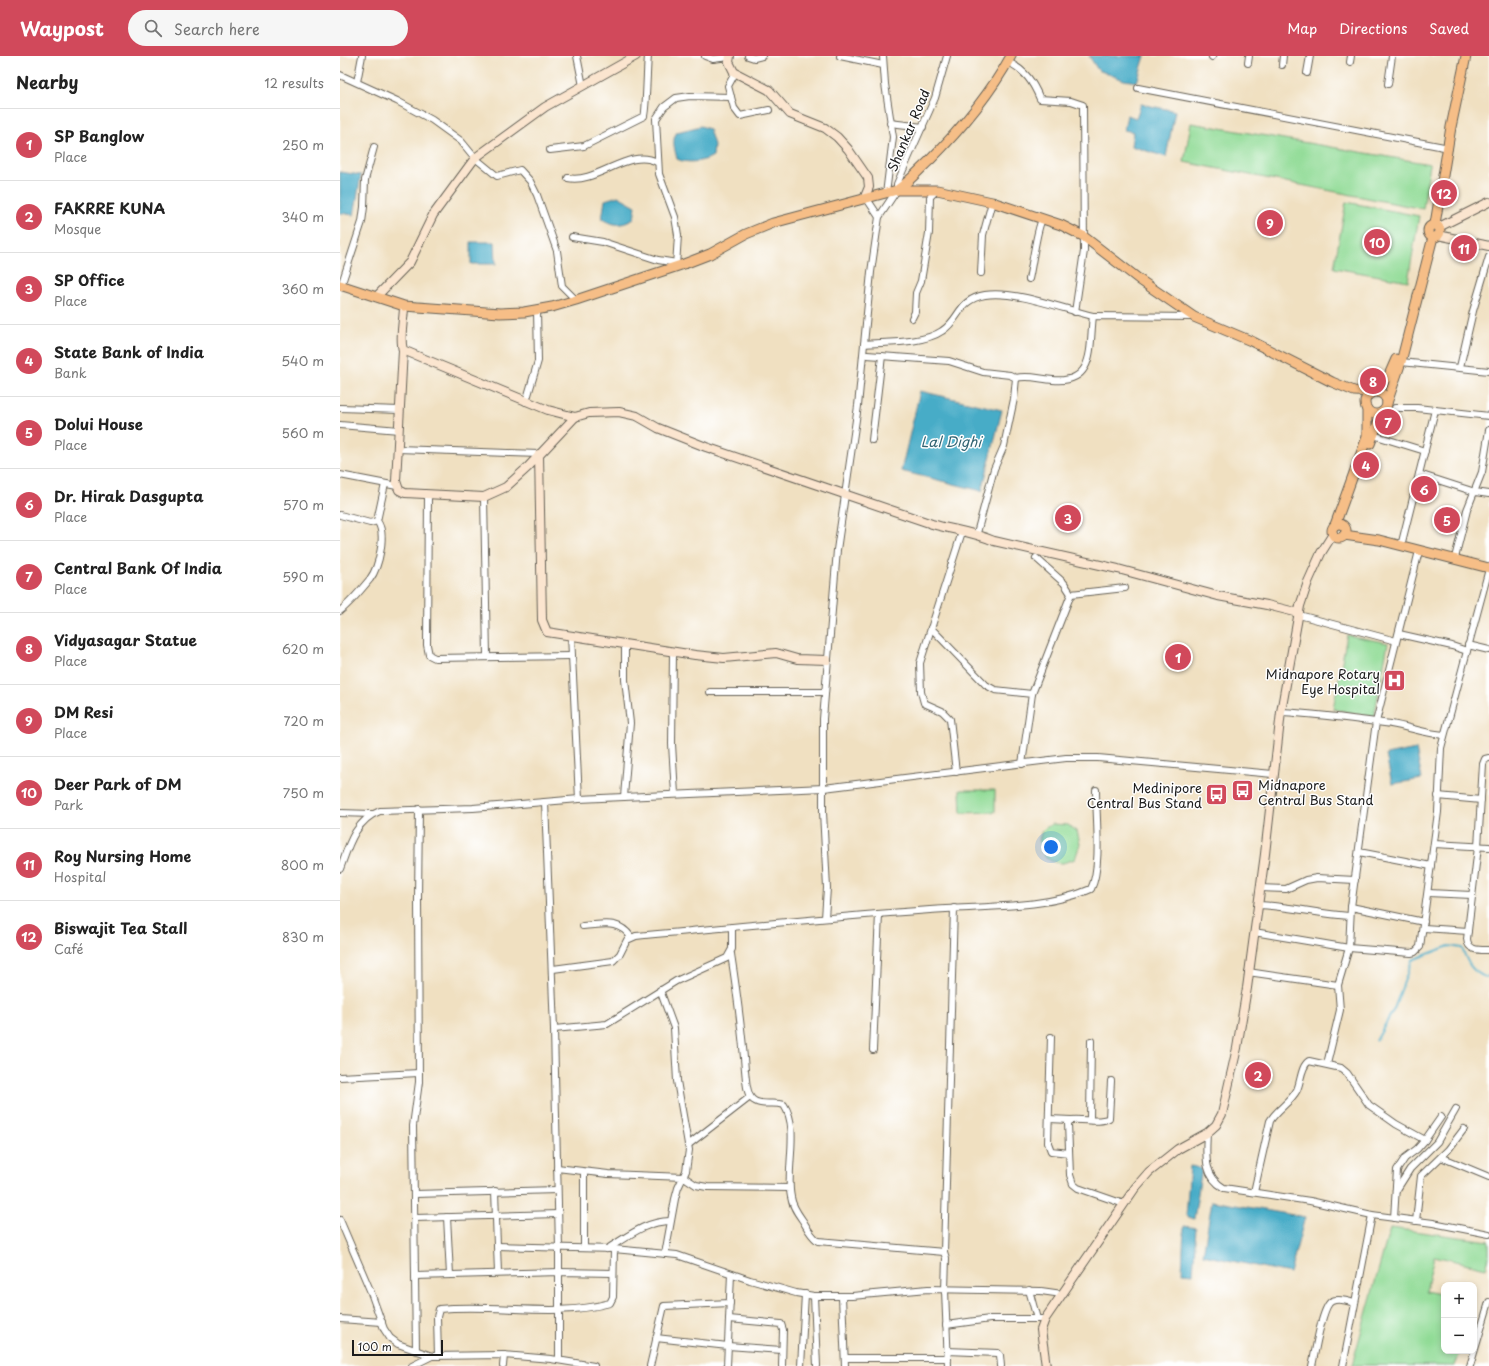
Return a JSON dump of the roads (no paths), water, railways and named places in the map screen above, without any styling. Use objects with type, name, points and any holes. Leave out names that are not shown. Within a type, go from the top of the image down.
[{"type":"main road","points":[[1340,529],[1373,435],[1401,362],[1434,230],[1446,147],[1466,56]]},
{"type":"main road","points":[[340,285],[404,306],[500,313],[537,310],[576,300],[676,264],[710,254],[746,234],[773,223],[838,204],[866,199],[897,190],[909,182],[976,110],[1010,59]]},
{"type":"main road","points":[[897,190],[937,190],[992,202],[1042,220],[1061,225],[1083,236],[1140,280],[1194,317],[1251,341],[1332,382],[1354,391],[1382,394],[1386,403]]},
{"type":"main road","points":[[1340,529],[1367,437],[1366,407],[1368,395],[1373,392],[1389,375],[1398,355],[1434,230]]},
{"type":"main road","points":[[1354,391],[1366,407],[1374,414],[1382,412]]},
{"type":"main road","points":[[1340,529],[1419,551],[1455,558],[1489,568]]},
{"type":"street","points":[[357,82],[362,56]]},
{"type":"street","points":[[578,56],[582,86]]},
{"type":"street","points":[[376,297],[410,262],[433,215],[475,158],[545,107],[636,56]]},
{"type":"street","points":[[550,150],[584,146],[640,119],[646,113],[645,91],[648,56]]},
{"type":"street","points":[[706,56],[714,59],[729,57],[729,62],[734,72],[769,90],[782,107],[790,114],[825,128],[837,137],[856,157],[868,178],[869,187],[866,199],[880,217],[871,272],[858,406],[837,550],[827,660],[823,718],[827,888],[825,918]]},
{"type":"street","points":[[748,56],[754,58],[762,56]]},
{"type":"street","points":[[840,56],[883,65]]},
{"type":"street","points":[[883,56],[890,123],[893,137],[886,194]]},
{"type":"street","name":"Shankar Road","points":[[880,217],[897,190],[897,184],[935,98],[947,56]]},
{"type":"street","points":[[1248,63],[1250,56]]},
{"type":"street","points":[[1282,56],[1282,65]]},
{"type":"street","points":[[1307,73],[1310,56]]},
{"type":"street","points":[[1388,84],[1392,56]]},
{"type":"street","points":[[1010,59],[1028,76],[1035,86],[1040,99],[1070,101],[1083,105],[1084,251],[1076,312]]},
{"type":"street","points":[[734,72],[728,86],[734,108],[740,116],[769,110]]},
{"type":"street","points":[[340,75],[397,101],[432,120],[461,141],[475,158],[497,176],[520,170],[530,181],[557,251],[562,286],[576,300]]},
{"type":"street","points":[[1138,88],[1446,147]]},
{"type":"street","points":[[572,237],[603,242],[658,260],[676,264],[678,235],[675,217],[659,174],[657,162],[656,119],[664,107],[676,98],[690,96],[730,97]]},
{"type":"street","points":[[646,110],[656,119]]},
{"type":"street","points":[[890,123],[923,126]]},
{"type":"street","points":[[340,285],[362,222],[365,180],[374,147]]},
{"type":"street","points":[[568,178],[574,179],[589,175],[638,157],[649,158],[657,162]]},
{"type":"street","points":[[912,318],[915,312],[916,293],[921,281],[928,233],[930,197],[937,190]]},
{"type":"street","points":[[981,273],[983,235],[992,202]]},
{"type":"street","points":[[1434,230],[1489,202]]},
{"type":"street","points":[[1029,279],[1038,228],[1042,220]]},
{"type":"street","points":[[1434,230],[1489,246]]},
{"type":"street","points":[[1460,368],[1473,311],[1489,257]]},
{"type":"street","points":[[864,344],[931,337],[943,331],[966,302],[985,295],[997,294],[1020,298],[1093,316],[1194,317]]},
{"type":"street","points":[[404,306],[398,449],[397,486],[399,490],[405,493],[428,495],[484,497],[506,487],[528,467],[574,417]]},
{"type":"street","points":[[526,402],[538,361],[537,310]]},
{"type":"street","points":[[867,355],[949,361],[983,372],[1010,375],[1016,378],[1025,376],[1066,381],[1074,379],[1082,372],[1087,361],[1091,342],[1093,316]]},
{"type":"street","points":[[403,350],[526,402],[574,417],[589,413],[619,412],[638,416],[658,428],[706,447],[756,463],[790,477],[846,496],[961,532],[976,533],[994,541],[1111,567],[1218,596],[1267,605],[1396,641]]},
{"type":"street","points":[[872,440],[882,356]]},
{"type":"street","points":[[1401,362],[1489,371]]},
{"type":"street","points":[[976,533],[994,469],[1004,446],[1014,399],[1016,378]]},
{"type":"street","points":[[340,408],[400,410]]},
{"type":"street","points":[[1395,408],[1435,410],[1489,416]]},
{"type":"street","points":[[1401,546],[1435,410]]},
{"type":"street","points":[[340,425],[399,430]]},
{"type":"street","points":[[1455,558],[1467,510],[1482,472],[1489,430]]},
{"type":"street","points":[[1373,435],[1425,451]]},
{"type":"street","points":[[398,449],[540,454]]},
{"type":"street","points":[[540,454],[542,620],[547,632],[625,645],[724,658],[776,653],[797,659],[827,660]]},
{"type":"street","points":[[1419,474],[1474,492],[1489,494]]},
{"type":"street","points":[[340,475],[397,486]]},
{"type":"street","points":[[340,611],[371,578],[380,552],[382,541],[381,530],[377,521],[385,484]]},
{"type":"street","points":[[428,495],[427,651],[431,657],[572,656]]},
{"type":"street","points":[[484,497],[487,656]]},
{"type":"street","points":[[340,515],[370,523],[377,521]]},
{"type":"street","points":[[946,1325],[983,1320],[1041,1319],[1062,1294],[1124,1204],[1149,1172],[1162,1160],[1178,1149],[1207,1133],[1216,1125],[1222,1114],[1237,1048],[1261,888],[1281,712],[1299,614],[1308,582],[1321,553],[1340,529]]},
{"type":"street","points":[[956,772],[950,719],[942,711],[924,703],[921,692],[920,663],[961,532]]},
{"type":"street","points":[[1327,1064],[1340,1010],[1338,986],[1349,948],[1350,916],[1354,880],[1376,722],[1419,551]]},
{"type":"street","points":[[1036,558],[1064,583],[1071,594]]},
{"type":"street","points":[[1254,932],[1349,948],[1415,952],[1420,947],[1434,844],[1440,758],[1444,735],[1489,568]]},
{"type":"street","points":[[1071,594],[1124,588]]},
{"type":"street","points":[[1022,764],[1032,694],[1071,594]]},
{"type":"street","points":[[931,628],[986,685],[995,690],[1032,694]]},
{"type":"street","points":[[1399,634],[1452,646],[1466,652]]},
{"type":"street","points":[[571,635],[579,799]]},
{"type":"street","points":[[1468,645],[1488,650],[1489,643]]},
{"type":"street","points":[[624,797],[630,723],[625,680],[625,645]]},
{"type":"street","points":[[673,652],[672,736],[675,794]]},
{"type":"street","points":[[710,692],[825,692]]},
{"type":"street","points":[[1281,712],[1330,715],[1444,735]]},
{"type":"street","points":[[340,869],[358,827],[372,814],[380,811],[473,808],[579,799],[824,788],[1066,758],[1098,758],[1273,774]]},
{"type":"street","points":[[1489,758],[1484,761],[1478,847],[1467,939],[1470,947],[1473,949],[1489,950]]},
{"type":"street","points":[[1482,787],[1489,788]]},
{"type":"street","points":[[553,969],[613,961],[617,959],[631,937],[825,918],[1028,903],[1075,896],[1091,889],[1096,880],[1098,857],[1096,790]]},
{"type":"street","points":[[1438,796],[1481,800]]},
{"type":"street","points":[[545,802],[553,969],[557,1190],[560,1248],[559,1360]]},
{"type":"street","points":[[416,1351],[413,1126],[419,1090],[419,809]]},
{"type":"street","points":[[340,813],[372,814]]},
{"type":"street","points":[[1434,844],[1489,848]]},
{"type":"street","points":[[1359,852],[1431,866]]},
{"type":"street","points":[[1261,888],[1286,889],[1306,880],[1317,878],[1354,880]]},
{"type":"street","points":[[1428,893],[1472,895]]},
{"type":"street","points":[[1258,905],[1293,907],[1317,914],[1350,916]]},
{"type":"street","points":[[1351,907],[1424,925],[1468,931]]},
{"type":"street","points":[[948,1366],[945,1290],[946,1258],[944,1252],[954,908]]},
{"type":"street","points":[[873,1050],[879,914]]},
{"type":"street","points":[[583,926],[617,925],[622,927],[631,937]]},
{"type":"street","points":[[732,927],[733,943],[731,954],[740,1010],[747,1083],[750,1097],[757,1103],[780,1103],[787,1109],[791,1136],[789,1188],[792,1204],[814,1238],[818,1241],[944,1252]]},
{"type":"street","points":[[554,1029],[607,1024],[660,990],[676,981],[721,961],[731,954]]},
{"type":"street","points":[[1248,972],[1338,986]]},
{"type":"street","points":[[660,990],[674,1028],[677,1081],[688,1145],[688,1158],[684,1177],[678,1188],[670,1221],[665,1254]]},
{"type":"street","points":[[1051,1037],[1048,1119],[1049,1147],[1055,1152],[1068,1153]]},
{"type":"street","points":[[1090,1119],[1091,1041]]},
{"type":"street","points":[[1254,1192],[1268,1128],[1274,1115],[1293,1096],[1306,1063],[1312,1061],[1344,1070],[1369,1106],[1396,1124],[1425,1140]]},
{"type":"street","points":[[340,1077],[419,1072]]},
{"type":"street","points":[[1048,1119],[1103,1120],[1110,1118],[1111,1081]]},
{"type":"street","points":[[688,1145],[750,1097]]},
{"type":"street","points":[[1396,1192],[1410,1169],[1437,1142],[1456,1109]]},
{"type":"street","points":[[1394,1218],[1396,1192],[1395,1176],[1400,1164],[1425,1140],[1441,1117]]},
{"type":"street","points":[[1071,1120],[1067,1127],[1070,1175],[1073,1184],[1084,1190],[1124,1204]]},
{"type":"street","points":[[1416,1221],[1421,1176],[1441,1156],[1464,1129]]},
{"type":"street","points":[[1207,1133],[1209,1172],[1214,1182],[1224,1188],[1328,1205],[1372,1215],[1450,1226],[1489,1234]]},
{"type":"street","points":[[1441,1156],[1489,1177]]},
{"type":"street","points":[[557,1168],[618,1175],[684,1177],[696,1185],[707,1188],[789,1188]]},
{"type":"street","points":[[584,1172],[584,1248]]},
{"type":"street","points":[[415,1194],[557,1190]]},
{"type":"street","points":[[495,1191],[498,1273]]},
{"type":"street","points":[[415,1218],[558,1214]]},
{"type":"street","points":[[1343,1366],[1372,1215]]},
{"type":"street","points":[[448,1217],[450,1275]]},
{"type":"street","points":[[340,1220],[382,1322],[390,1338],[398,1344],[435,1356],[504,1355],[559,1360],[594,1366]]},
{"type":"street","points":[[610,1249],[648,1224],[670,1221]]},
{"type":"street","points":[[497,1246],[610,1249],[665,1254],[692,1259],[771,1287],[814,1296],[842,1297],[914,1289],[1029,1290],[1062,1294]]},
{"type":"street","points":[[435,1356],[437,1317],[439,1309],[480,1308],[560,1310],[610,1303],[613,1298],[613,1273],[610,1249]]},
{"type":"street","points":[[415,1276],[560,1272],[613,1273]]},
{"type":"street","points":[[727,1366],[731,1274]]},
{"type":"street","points":[[1029,1290],[1041,1319],[1046,1366]]},
{"type":"street","points":[[801,1366],[805,1294]]},
{"type":"street","points":[[814,1296],[817,1366]]},
{"type":"street","points":[[842,1297],[846,1366]]},
{"type":"street","points":[[1312,1366],[1319,1333],[1328,1304],[1332,1301],[1340,1300],[1354,1303]]},
{"type":"street","points":[[1470,1366],[1489,1302]]},
{"type":"street","points":[[650,1366],[664,1306],[730,1303]]},
{"type":"street","points":[[729,1319],[781,1324],[782,1366]]},
{"type":"street","points":[[340,1320],[382,1322]]},
{"type":"street","points":[[656,1338],[782,1350]]},
{"type":"street","points":[[947,1351],[998,1353],[1000,1356],[1001,1366]]},
{"type":"street","points":[[503,1366],[504,1355]]},
{"type":"street","points":[[412,1366],[435,1356]]},
{"type":"street","points":[[845,1358],[948,1358]]},
{"type":"water","points":[[1089,56],[1145,56],[1137,82],[1124,80],[1098,70]]},
{"type":"water","points":[[1141,104],[1175,111],[1166,157],[1131,146],[1133,132],[1124,130],[1127,115],[1136,118]]},
{"type":"water","points":[[701,126],[709,129],[714,145],[713,156],[705,160],[695,162],[681,161],[677,159],[674,138],[677,132]]},
{"type":"water","points":[[340,172],[361,175],[354,215],[340,213]]},
{"type":"water","points":[[618,196],[636,206],[634,219],[622,224],[614,224],[602,219],[605,200]]},
{"type":"water","points":[[471,242],[495,242],[496,264],[471,264]]},
{"type":"water","name":"Lal Dighi","points":[[920,391],[1002,410],[982,491],[901,471]]},
{"type":"water","points":[[1416,749],[1422,779],[1392,784],[1386,755]]},
{"type":"water","points":[[1190,1166],[1202,1168],[1194,1219],[1186,1216]]},
{"type":"water","points":[[1212,1201],[1305,1217],[1290,1273],[1203,1255]]},
{"type":"water","points":[[1184,1226],[1196,1228],[1193,1274],[1182,1273]]},
{"type":"waterway","points":[[1376,1041],[1394,1009],[1412,960],[1449,946],[1462,948],[1468,963],[1474,970],[1487,978],[1489,975]]},
{"type":"place","name":"Biswajit Tea Stall","points":[[1444,193]]},
{"type":"place","name":"DM Resi","points":[[1270,223]]},
{"type":"place","name":"Deer Park of DM","points":[[1377,242]]},
{"type":"place","name":"Roy Nursing Home","points":[[1464,248]]},
{"type":"place","name":"Vidyasagar Statue","points":[[1373,381]]},
{"type":"place","name":"Central Bank Of India","points":[[1388,422]]},
{"type":"place","name":"State Bank of India","points":[[1366,465]]},
{"type":"place","name":"Dr. Hirak Dasgupta","points":[[1424,489]]},
{"type":"place","name":"SP Office","points":[[1068,518]]},
{"type":"place","name":"Dolui House","points":[[1447,520]]},
{"type":"place","name":"SP Banglow","points":[[1178,657]]},
{"type":"place","name":"Midnapore Rotary Eye Hospital","points":[[1395,680]]},
{"type":"place","name":"Midnapore Central Bus Stand","points":[[1243,791]]},
{"type":"place","name":"Medinipore Central Bus Stand","points":[[1217,794]]},
{"type":"place","name":"FAKRRE KUNA","points":[[1258,1075]]}]
